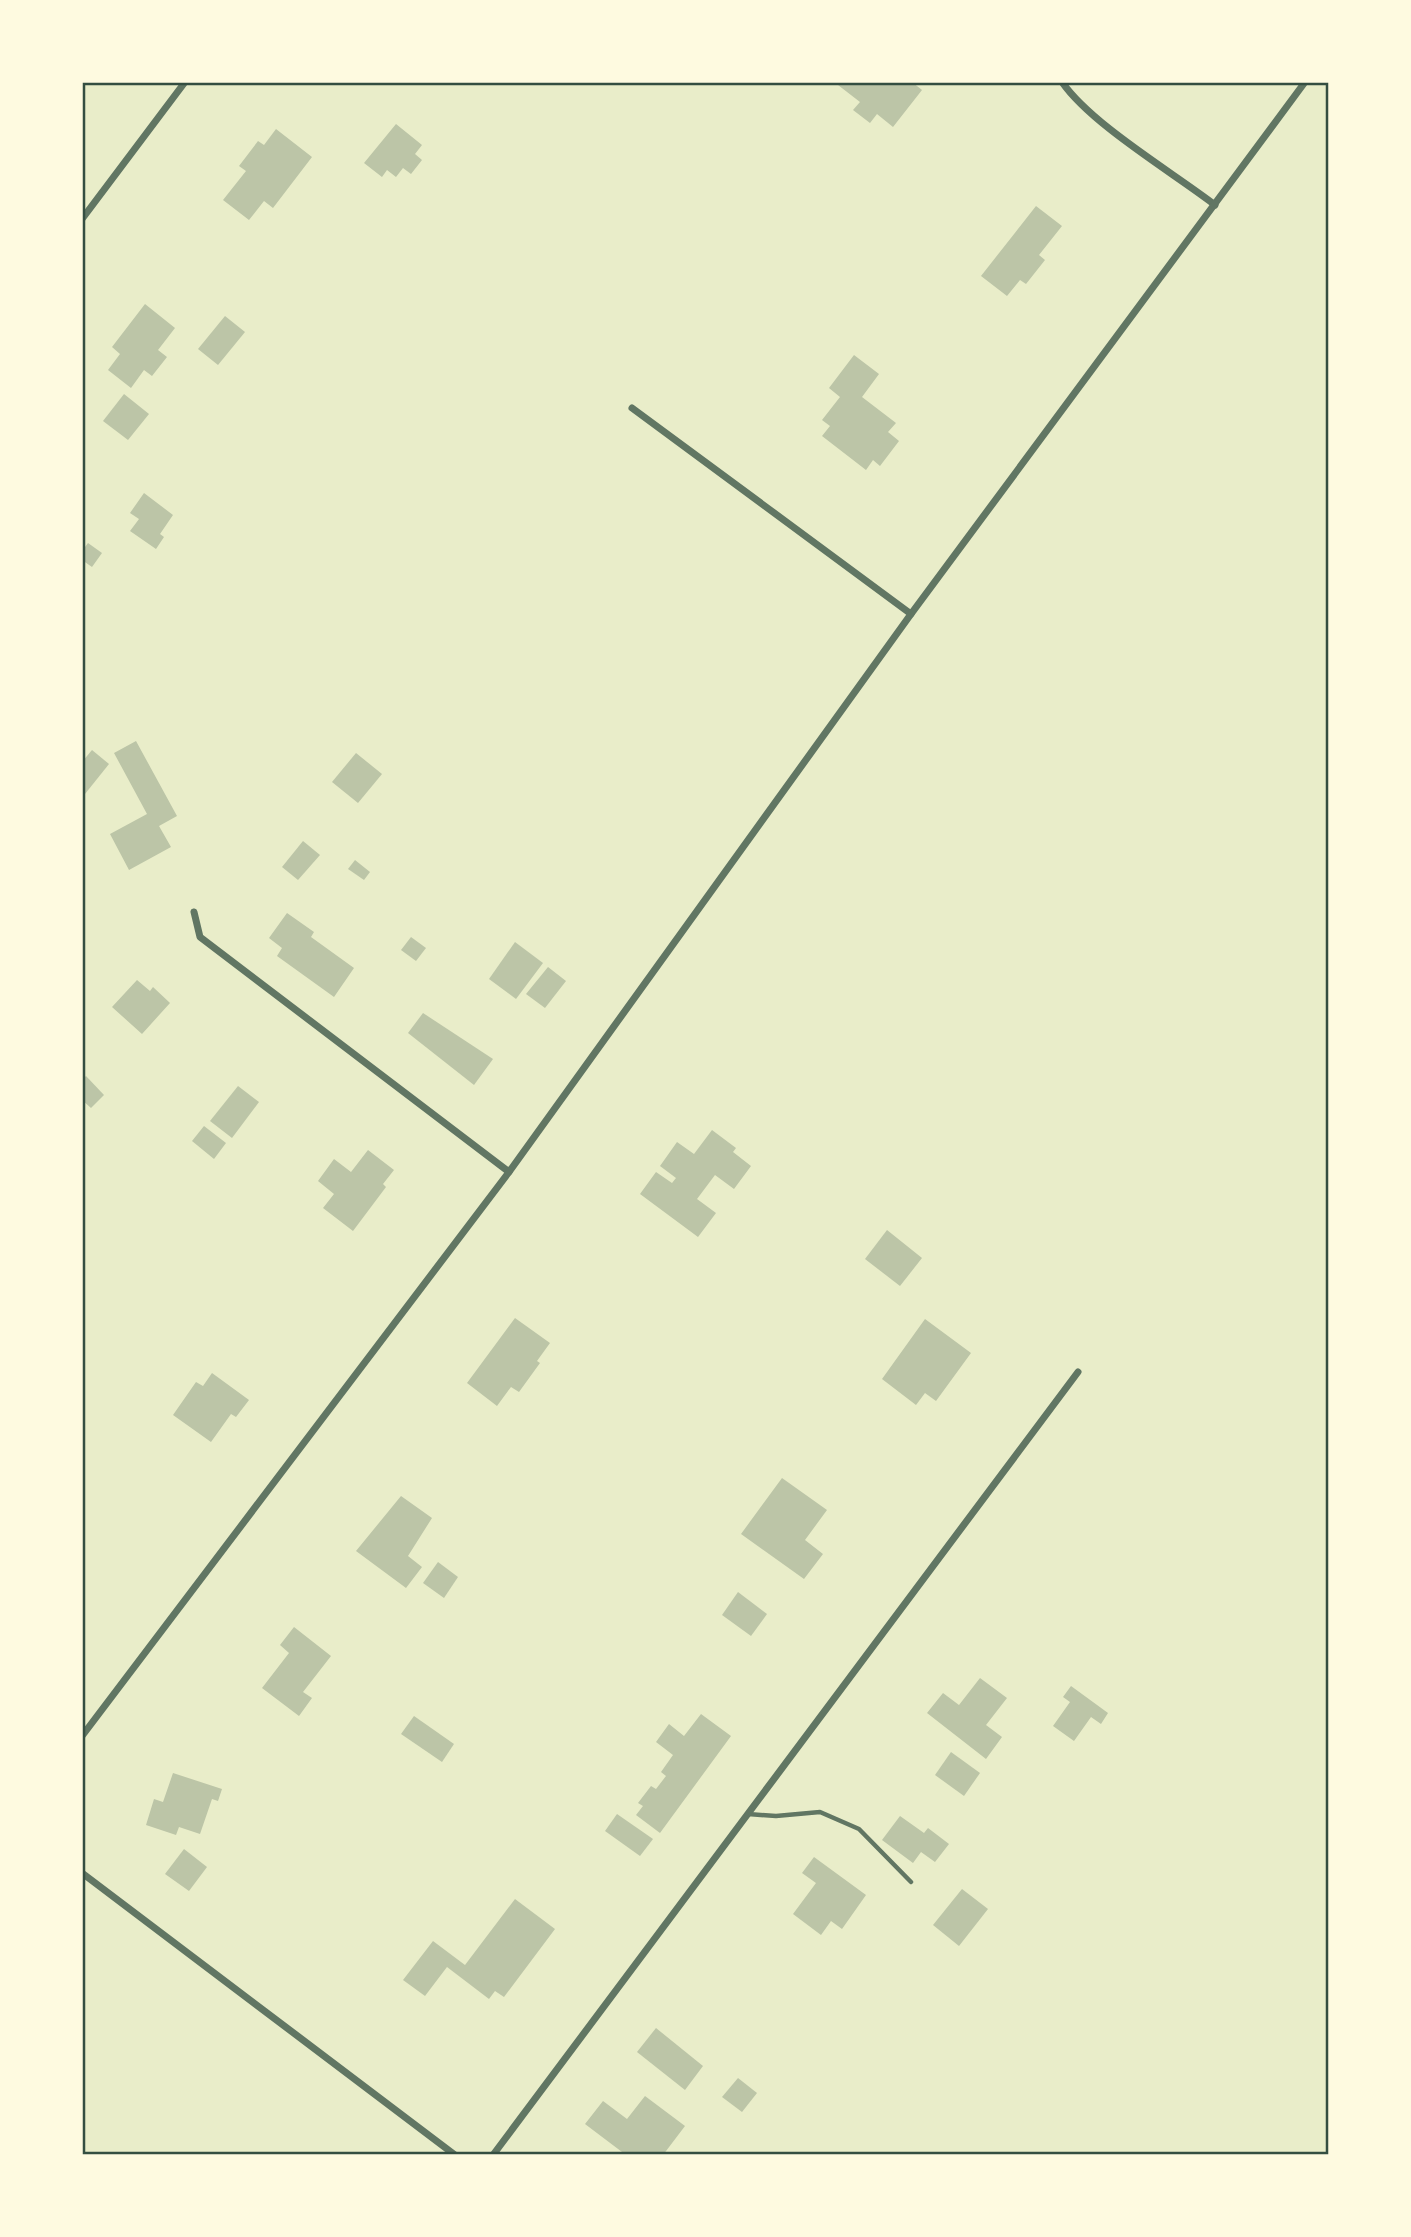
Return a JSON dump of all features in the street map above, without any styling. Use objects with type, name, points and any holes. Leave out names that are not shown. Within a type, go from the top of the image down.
[{"type":"street","points":[[82,219],[185,82]]},
{"type":"street","points":[[1062,82],[1071,95],[1101,120],[1215,205]]},
{"type":"street","points":[[82,1736],[509,1172],[911,614],[1305,82]]},
{"type":"street","points":[[632,408],[911,614]]},
{"type":"street","points":[[194,912],[200,937],[509,1172]]},
{"type":"street","points":[[493,2155],[1077,1372]]},
{"type":"street","points":[[82,1873],[455,2155]]},
{"type":"lane","points":[[747,1814],[776,1816],[820,1812],[859,1829],[911,1882]]},
{"type":"building","points":[[840,82],[912,82],[922,90],[893,127],[877,114],[870,123],[853,110],[860,102],[838,85]]},
{"type":"building","points":[[396,124],[422,145],[415,154],[422,160],[411,174],[403,168],[396,177],[387,170],[382,177],[364,163]]},
{"type":"building","points":[[276,129],[312,157],[273,208],[264,201],[249,220],[223,200],[246,171],[239,166],[258,141],[264,145]]},
{"type":"building","points":[[1036,206],[1062,226],[1039,255],[1045,260],[1026,284],[1020,280],[1007,296],[981,276]]},
{"type":"building","points":[[145,304],[175,328],[158,350],[167,357],[152,376],[144,370],[131,388],[108,370],[120,354],[112,347]]},
{"type":"building","points":[[225,316],[245,332],[218,365],[198,349]]},
{"type":"building","points":[[854,355],[879,374],[862,397],[896,423],[888,432],[899,441],[880,466],[873,460],[866,470],[822,436],[830,426],[822,420],[840,397],[829,388]]},
{"type":"building","points":[[124,394],[149,414],[128,440],[103,421]]},
{"type":"building","points":[[144,493],[173,515],[160,534],[164,537],[156,549],[130,531],[139,519],[130,513]]},
{"type":"building","points":[[88,543],[102,553],[92,567],[82,560],[82,551]]},
{"type":"building","points":[[136,741],[177,816],[159,826],[171,847],[129,870],[110,834],[147,814],[114,753]]},
{"type":"building","points":[[92,750],[109,764],[85,794],[82,792],[82,762]]},
{"type":"building","points":[[356,753],[382,774],[358,803],[332,782]]},
{"type":"building","points":[[303,841],[320,855],[298,880],[282,867]]},
{"type":"building","points":[[355,860],[370,872],[364,880],[348,869]]},
{"type":"building","points":[[287,913],[314,932],[311,937],[354,968],[334,997],[277,956],[282,948],[269,938]]},
{"type":"building","points":[[411,937],[426,948],[416,961],[401,950]]},
{"type":"building","points":[[515,942],[543,963],[516,999],[489,979]]},
{"type":"building","points":[[548,967],[566,981],[545,1008],[526,994]]},
{"type":"building","points":[[137,980],[150,991],[153,987],[170,1003],[142,1034],[112,1007]]},
{"type":"building","points":[[423,1013],[493,1059],[474,1085],[408,1033]]},
{"type":"building","points":[[86,1076],[104,1095],[91,1108],[82,1100],[82,1080]]},
{"type":"building","points":[[238,1086],[259,1102],[232,1138],[210,1121]]},
{"type":"building","points":[[204,1126],[226,1143],[214,1159],[192,1141]]},
{"type":"building","points":[[712,1130],[736,1148],[733,1152],[751,1166],[734,1189],[715,1175],[697,1199],[716,1213],[698,1237],[640,1194],[656,1172],[672,1183],[676,1178],[660,1166],[677,1142],[694,1154]]},
{"type":"building","points":[[368,1150],[394,1170],[383,1184],[386,1187],[353,1231],[323,1208],[334,1194],[318,1181],[334,1159],[351,1172]]},
{"type":"building","points":[[887,1230],[922,1258],[900,1286],[865,1259]]},
{"type":"building","points":[[515,1318],[550,1343],[537,1361],[540,1363],[519,1392],[511,1387],[497,1406],[467,1383]]},
{"type":"building","points":[[925,1319],[971,1353],[936,1401],[925,1393],[916,1405],[882,1379]]},
{"type":"building","points":[[212,1373],[249,1400],[236,1417],[231,1414],[211,1442],[173,1415],[196,1382],[203,1386]]},
{"type":"building","points":[[782,1478],[827,1510],[805,1540],[823,1554],[804,1579],[741,1534]]},
{"type":"building","points":[[401,1496],[432,1518],[408,1556],[422,1567],[406,1588],[356,1551]]},
{"type":"building","points":[[438,1562],[458,1577],[444,1598],[423,1583]]},
{"type":"building","points":[[738,1592],[767,1614],[751,1636],[722,1615]]},
{"type":"building","points":[[294,1627],[331,1656],[303,1692],[312,1698],[299,1716],[262,1688],[289,1653],[280,1645]]},
{"type":"building","points":[[980,1678],[1007,1698],[986,1725],[1002,1737],[986,1759],[927,1713],[943,1693],[959,1705]]},
{"type":"building","points":[[1071,1686],[1108,1713],[1101,1724],[1091,1717],[1074,1741],[1053,1726],[1070,1702],[1063,1697]]},
{"type":"building","points":[[701,1714],[731,1736],[660,1833],[636,1815],[643,1806],[638,1803],[651,1786],[656,1789],[666,1776],[661,1772],[673,1755],[656,1742],[669,1724],[684,1736]]},
{"type":"building","points":[[414,1716],[454,1744],[442,1762],[401,1734]]},
{"type":"building","points":[[951,1752],[980,1773],[964,1796],[935,1775]]},
{"type":"building","points":[[173,1773],[222,1789],[218,1801],[212,1799],[200,1834],[179,1827],[176,1835],[146,1825],[154,1799],[163,1802]]},
{"type":"building","points":[[617,1814],[653,1839],[640,1856],[605,1831]]},
{"type":"building","points":[[900,1816],[924,1833],[928,1828],[949,1844],[935,1862],[921,1852],[913,1863],[882,1840]]},
{"type":"building","points":[[184,1849],[207,1867],[189,1891],[165,1874]]},
{"type":"building","points":[[814,1857],[866,1895],[842,1929],[831,1921],[821,1935],[793,1914],[816,1883],[802,1873]]},
{"type":"building","points":[[962,1889],[988,1909],[959,1946],[933,1925]]},
{"type":"building","points":[[515,1899],[555,1929],[504,1997],[495,1991],[489,1999],[447,1967],[425,1996],[403,1980],[433,1941],[465,1965]]},
{"type":"building","points":[[656,2028],[703,2066],[685,2090],[637,2052]]},
{"type":"building","points":[[738,2078],[757,2093],[742,2112],[722,2097]]},
{"type":"building","points":[[645,2096],[685,2126],[663,2155],[626,2155],[585,2124],[603,2101],[627,2119]]}]
